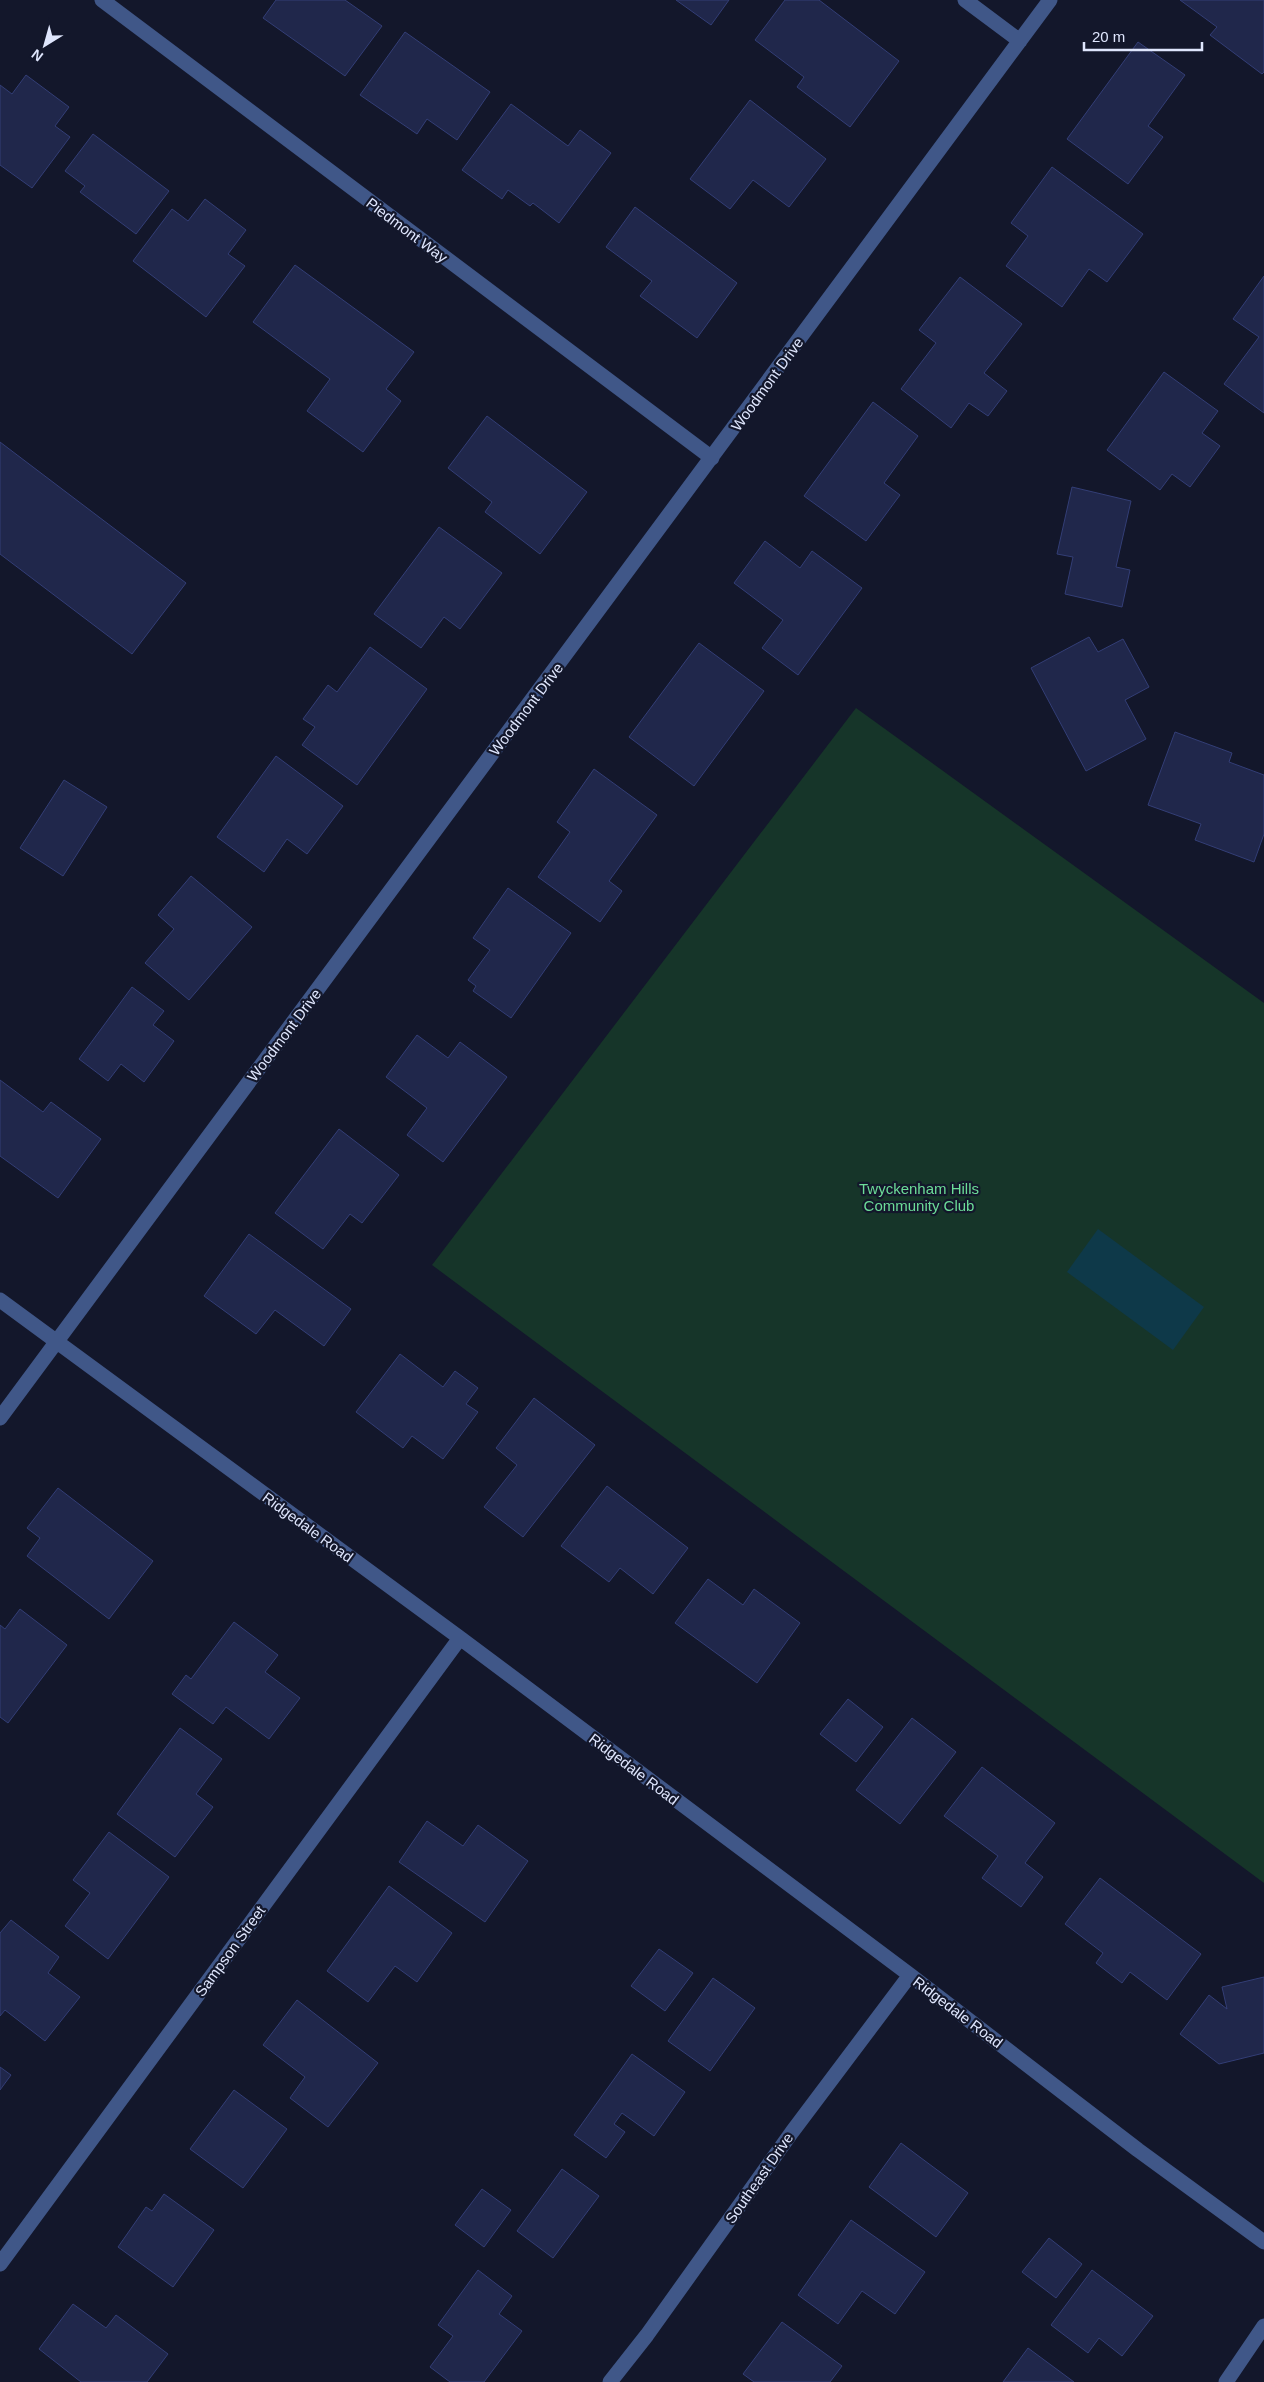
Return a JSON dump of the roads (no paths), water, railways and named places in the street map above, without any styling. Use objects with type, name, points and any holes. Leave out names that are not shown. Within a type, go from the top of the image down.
[{"type":"street","name":"Piedmont Way","points":[[102,0],[712,458]]},
{"type":"street","points":[[965,0],[1020,41]]},
{"type":"street","name":"Woodmont Drive","points":[[0,1418],[1050,0]]},
{"type":"street","name":"Ridgedale Road","points":[[0,1300],[460,1638],[910,1975],[1138,2150],[1264,2242]]},
{"type":"street","name":"Sampson Street","points":[[0,2264],[460,1638]]},
{"type":"street","name":"Southeast Drive","points":[[610,2382],[647,2335],[792,2132],[910,1975]]},
{"type":"street","points":[[1226,2382],[1264,2326]]},
{"type":"water","points":[[1098,1229],[1204,1307],[1173,1350],[1067,1272]]},
{"type":"park label","name":"Twyckenham Hills Community Club","points":[[919,1196]]}]
